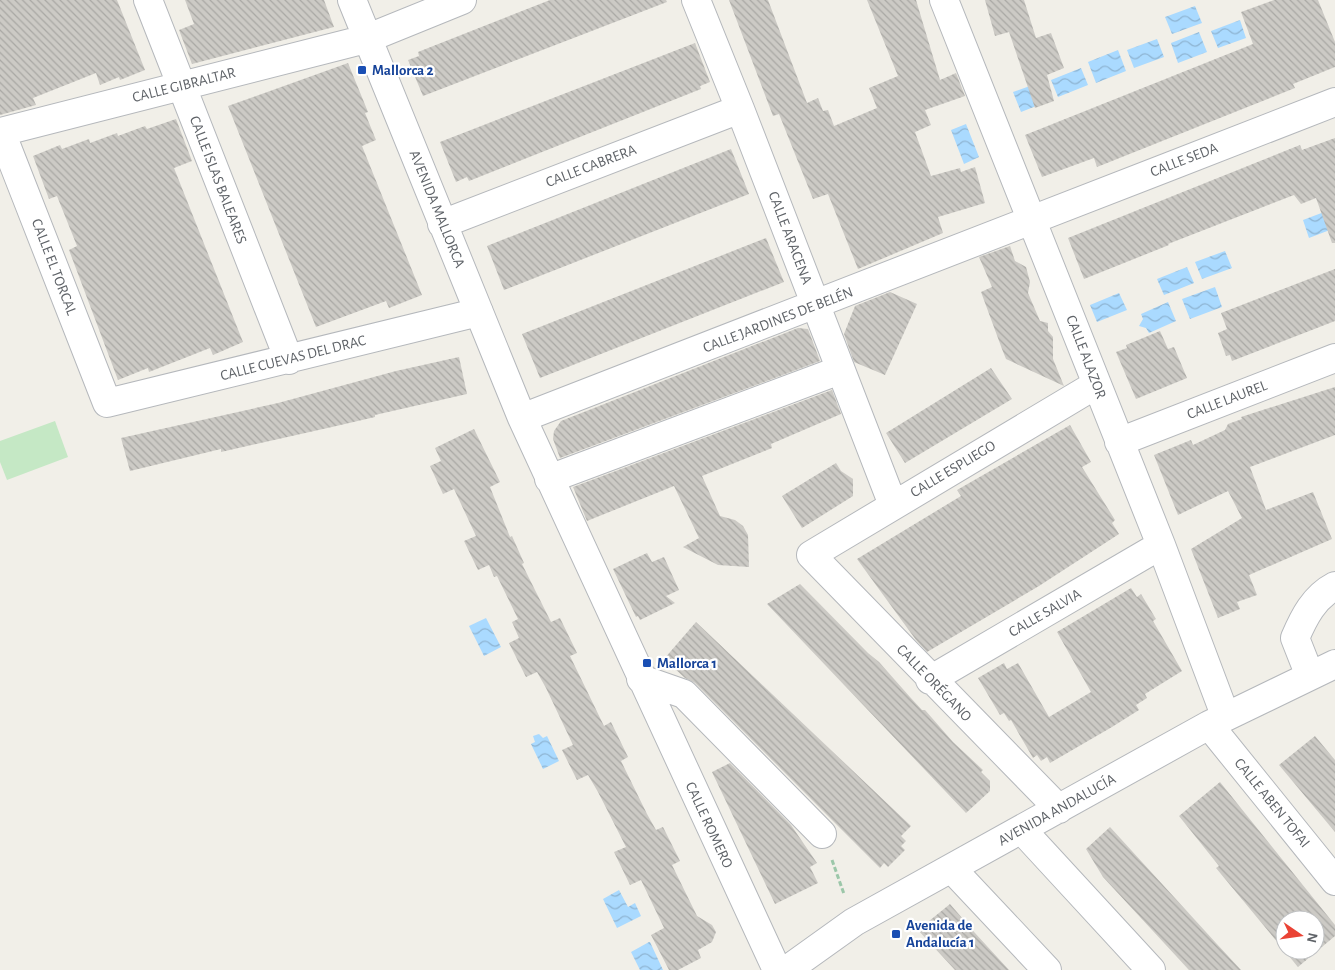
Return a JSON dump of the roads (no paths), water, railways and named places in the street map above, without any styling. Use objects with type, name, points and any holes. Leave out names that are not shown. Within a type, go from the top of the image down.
[{"type":"street","name":"CALLE ISLAS BALEARES","points":[[148,0],[288,360]]},
{"type":"street","name":"AVENIDA MALLORCA","points":[[352,0],[366,39],[522,418]]},
{"type":"street","name":"CALLE GIBRALTAR","points":[[1,132],[366,39],[462,0]]},
{"type":"street","name":"CALLE ARACENA","points":[[696,0],[893,505]]},
{"type":"street","name":"CALLE ALAZOR","points":[[944,0],[1161,545],[1217,720]]},
{"type":"street","name":"CALLE SEDA","points":[[1032,219],[1335,102]]},
{"type":"street","name":"CALLE CABRERA","points":[[442,224],[740,109]]},
{"type":"street","name":"CALLE EL TORCAL","points":[[1,132],[107,403]]},
{"type":"street","name":"CALLE JARDINES DE BELÉN","points":[[522,418],[816,306],[1032,219]]},
{"type":"street","name":"CALLE CUEVAS DEL DRAC","points":[[107,403],[479,312]]},
{"type":"street","name":"CALLE LAUREL","points":[[1120,442],[1335,358]]},
{"type":"street","points":[[549,479],[840,370]]},
{"type":"street","name":"CALLE ESPLIEGO","points":[[811,555],[1097,384]]},
{"type":"street","name":"CALLE ROMERO","points":[[522,418],[777,970]]},
{"type":"street","name":"CALLE SALVIA","points":[[930,680],[1161,545]]},
{"type":"street","name":"CALLE ORÉGANO","points":[[811,555],[930,680],[1059,809]]},
{"type":"street","points":[[1310,676],[1295,638],[1306,614],[1324,591],[1335,586]]},
{"type":"street","name":"AVENIDA ANDALUCÍA","points":[[787,970],[854,922],[1217,720],[1335,664]]},
{"type":"street","points":[[641,679],[684,694],[822,834]]},
{"type":"street","name":"CALLE ABEN TOFAI","points":[[1217,720],[1335,881]]},
{"type":"street","points":[[1022,830],[1151,970]]},
{"type":"street","points":[[952,869],[1047,970]]},
{"type":"water","points":[[1195,6],[1202,23],[1172,34],[1165,17]]},
{"type":"water","points":[[1240,20],[1246,38],[1218,48],[1211,31]]},
{"type":"water","points":[[1199,32],[1207,52],[1178,63],[1171,43]]},
{"type":"water","points":[[1157,39],[1164,57],[1134,68],[1127,50]]},
{"type":"water","points":[[1118,50],[1126,71],[1096,83],[1088,62]]},
{"type":"water","points":[[1081,68],[1088,85],[1058,97],[1051,80]]},
{"type":"water","points":[[1041,82],[1049,101],[1021,112],[1013,92]]},
{"type":"water","points":[[966,124],[979,157],[964,164],[951,130]]},
{"type":"water","points":[[1332,209],[1335,228],[1309,238],[1303,220]]},
{"type":"water","points":[[1225,251],[1232,268],[1202,279],[1195,262]]},
{"type":"water","points":[[1187,267],[1194,283],[1164,295],[1157,279]]},
{"type":"water","points":[[1215,287],[1222,307],[1190,319],[1182,299]]},
{"type":"water","points":[[1119,293],[1127,310],[1097,322],[1090,305]]},
{"type":"water","points":[[1168,302],[1176,321],[1149,333],[1146,328],[1139,326],[1143,319],[1141,314]]},
{"type":"water","points":[[486,618],[501,647],[484,656],[469,626]]},
{"type":"water","points":[[539,734],[543,738],[547,736],[559,761],[543,769],[531,744],[535,742],[533,736]]},
{"type":"water","points":[[619,890],[628,907],[635,903],[641,916],[617,928],[603,899]]},
{"type":"water","points":[[649,942],[663,970],[640,970],[631,952]]},
{"type":"place","name":"Mallorca 2","points":[[362,70]]},
{"type":"place","name":"Mallorca 1","points":[[647,663]]},
{"type":"place","name":"Avenida de Andalucía 1","points":[[896,934]]}]
